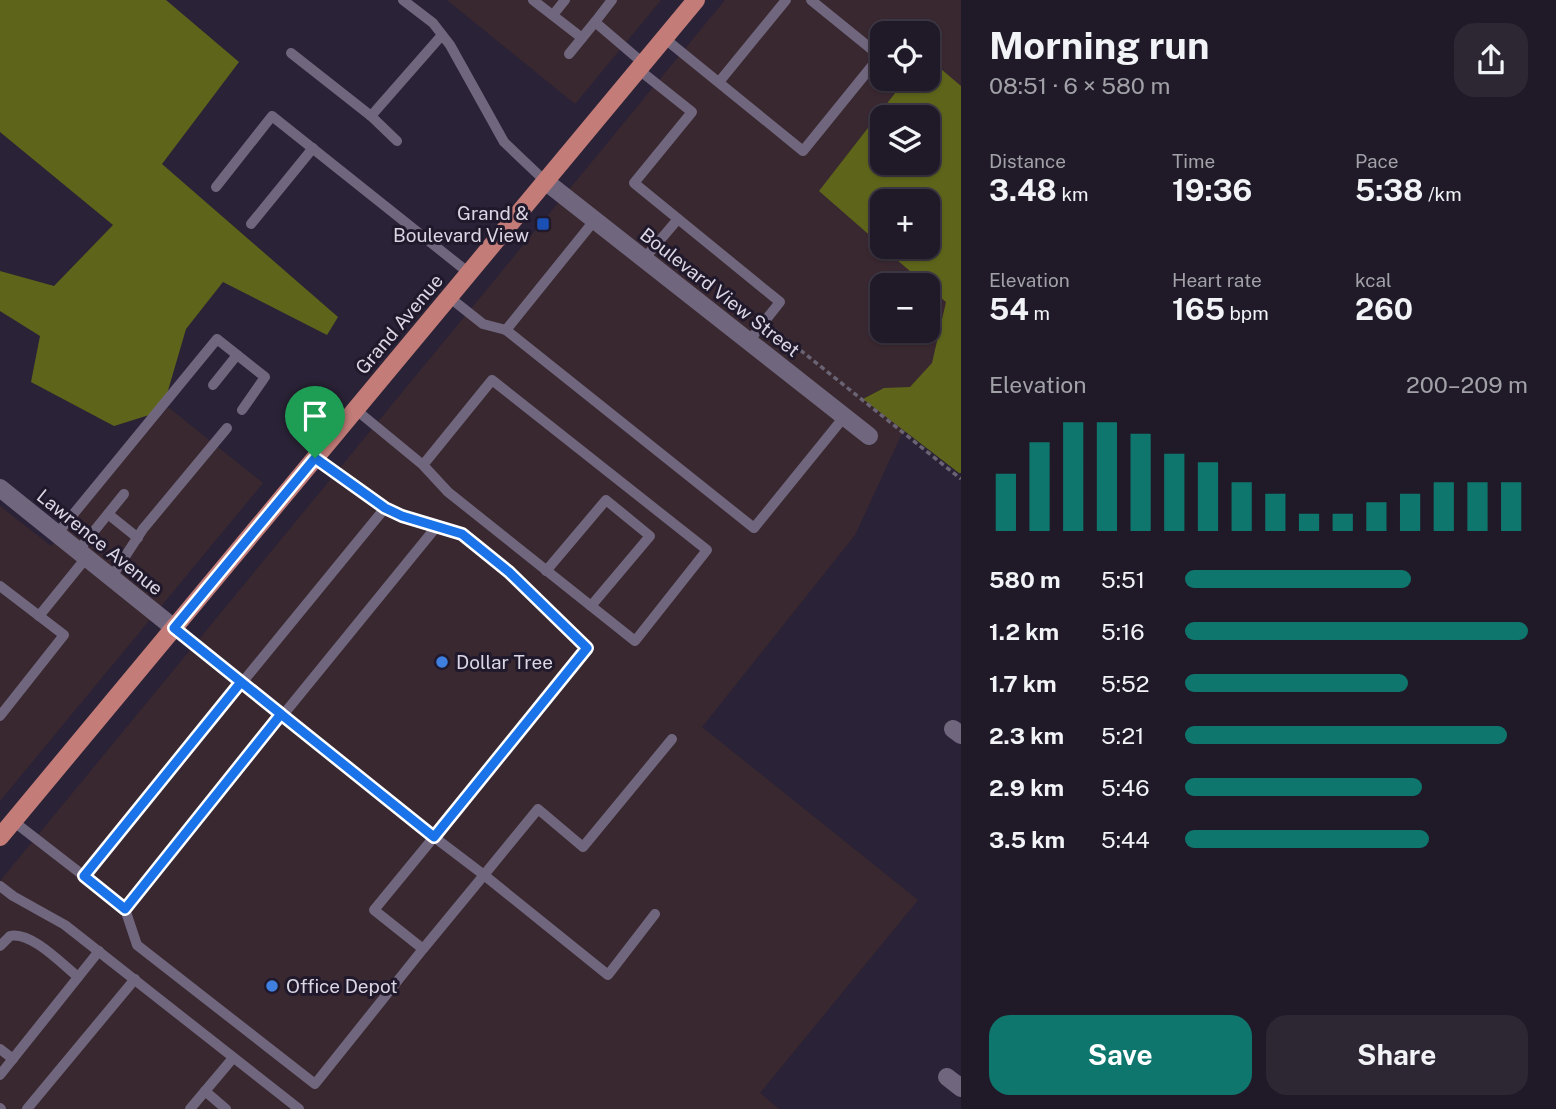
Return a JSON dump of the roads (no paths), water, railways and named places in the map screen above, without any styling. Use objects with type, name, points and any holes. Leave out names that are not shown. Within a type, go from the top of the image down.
[{"type":"main road","name":"Grand Avenue","points":[[0,837],[696,0]]},
{"type":"street","name":"Boulevard View Street","points":[[545,181],[869,436]]},
{"type":"street","name":"Lawrence Avenue","points":[[0,488],[174,628]]},
{"type":"lane","points":[[403,0],[433,23],[456,55],[504,142],[545,181]]},
{"type":"lane","points":[[533,0],[582,38]]},
{"type":"lane","points":[[553,15],[565,0]]},
{"type":"lane","points":[[569,54],[612,0]]},
{"type":"lane","points":[[719,82],[786,0]]},
{"type":"lane","points":[[664,38],[803,150],[880,56],[811,0]]},
{"type":"lane","points":[[595,22],[692,112],[634,183],[780,302],[748,341]]},
{"type":"lane","points":[[371,116],[442,35]]},
{"type":"lane","points":[[291,53],[371,116],[397,141]]},
{"type":"lane","points":[[216,187],[272,116],[469,273]]},
{"type":"lane","points":[[251,223],[313,148]]},
{"type":"lane","points":[[643,259],[678,219]]},
{"type":"lane","points":[[506,330],[594,221]]},
{"type":"lane","points":[[449,297],[484,324],[506,330],[754,528],[844,416]]},
{"type":"lane","points":[[57,534],[217,339],[265,377],[242,410]]},
{"type":"lane","points":[[213,385],[237,355]]},
{"type":"lane","points":[[355,409],[423,465],[448,492],[635,641],[708,550],[492,380],[423,465]]},
{"type":"lane","points":[[111,578],[138,538],[227,428]]},
{"type":"lane","points":[[315,458],[385,508],[462,534],[509,572],[587,648],[374,910],[423,949]]},
{"type":"lane","points":[[39,616],[124,494]]},
{"type":"lane","points":[[546,571],[606,500],[650,536],[591,606]]},
{"type":"lane","points":[[84,876],[385,508]]},
{"type":"lane","points":[[108,514],[138,538]]},
{"type":"lane","points":[[125,909],[281,714],[437,526]]},
{"type":"lane","points":[[0,586],[64,635],[0,716]]},
{"type":"lane","points":[[174,628],[608,975],[655,915]]},
{"type":"lane","points":[[13,821],[125,909],[137,945],[315,1084],[538,809],[583,847],[671,739]]},
{"type":"lane","points":[[0,886],[65,925],[299,1109]]},
{"type":"lane","points":[[0,946],[10,936],[23,935],[78,977]]},
{"type":"lane","points":[[0,1075],[99,951]]},
{"type":"lane","points":[[27,1109],[135,979]]},
{"type":"lane","points":[[0,1049],[13,1059]]},
{"type":"lane","points":[[190,1109],[233,1058]]},
{"type":"lane","points":[[205,1091],[226,1109]]},
{"type":"place","name":"Grand & Boulevard View","points":[[543,224]]},
{"type":"place","name":"Dollar Tree","points":[[442,662]]},
{"type":"place","name":"Office Depot","points":[[272,986]]}]
